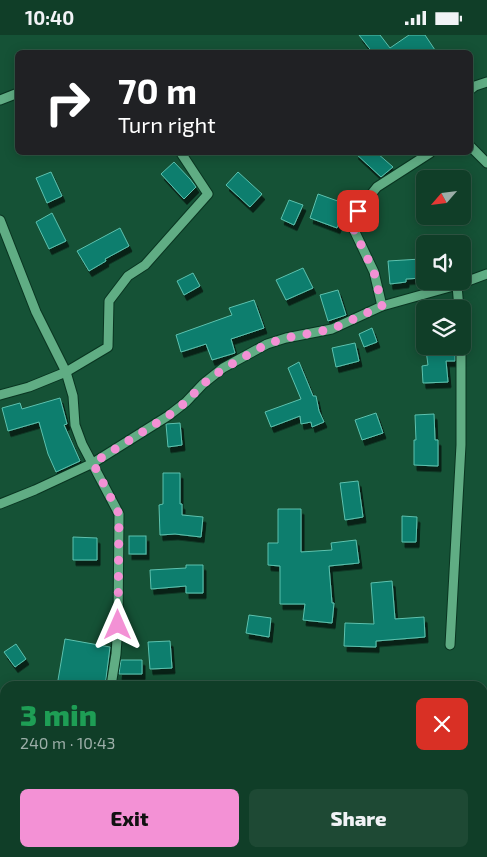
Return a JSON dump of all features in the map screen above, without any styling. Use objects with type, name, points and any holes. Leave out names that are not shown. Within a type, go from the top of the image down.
[{"type":"street","points":[[473,88],[487,82]]},
{"type":"street","points":[[0,100],[15,94]]},
{"type":"street","points":[[473,149],[487,163]]},
{"type":"street","points":[[0,395],[29,387],[66,372],[108,347],[109,301],[128,276],[145,265],[208,193],[182,155]]},
{"type":"street","points":[[382,306],[374,272],[354,230],[358,211],[377,187],[427,155]]},
{"type":"street","points":[[0,220],[36,312],[66,372],[73,396],[75,425],[82,444],[119,514],[118,625],[112,681]]},
{"type":"street","points":[[471,280],[487,274]]},
{"type":"street","points":[[0,504],[93,463],[168,416],[186,402],[203,384],[223,369],[267,344],[286,338],[332,329],[382,306],[439,290]]},
{"type":"street","points":[[450,645],[461,445],[461,355]]},
{"type":"building","points":[[359,35],[380,35],[390,48],[409,35],[425,35],[435,50],[371,50]]},
{"type":"building","points":[[357,155],[379,155],[393,167],[381,177]]},
{"type":"building","points":[[174,162],[196,187],[184,199],[161,174]]},
{"type":"building","points":[[51,172],[62,196],[47,203],[36,178]]},
{"type":"building","points":[[238,172],[262,194],[250,207],[226,185]]},
{"type":"building","points":[[318,194],[346,204],[337,228],[310,218]]},
{"type":"building","points":[[289,200],[303,205],[294,225],[281,219]]},
{"type":"building","points":[[52,213],[66,241],[49,249],[36,222]]},
{"type":"building","points":[[120,228],[129,246],[105,259],[106,261],[89,271],[77,251]]},
{"type":"building","points":[[416,259],[416,278],[406,279],[406,282],[390,284],[388,261]]},
{"type":"building","points":[[303,268],[313,288],[286,300],[276,280]]},
{"type":"building","points":[[193,273],[200,286],[184,295],[177,281]]},
{"type":"building","points":[[338,290],[346,315],[328,321],[320,295]]},
{"type":"building","points":[[254,300],[264,328],[231,339],[235,353],[212,360],[206,344],[181,352],[176,335],[232,315],[229,308]]},
{"type":"building","points":[[372,328],[377,342],[364,347],[359,334]]},
{"type":"building","points":[[355,343],[359,361],[336,367],[332,348]]},
{"type":"building","points":[[427,355],[455,355],[455,361],[446,361],[448,382],[423,383],[422,366],[428,365]]},
{"type":"building","points":[[299,362],[313,396],[316,396],[319,411],[324,422],[312,427],[311,422],[301,424],[300,416],[271,427],[265,412],[301,399],[288,368]]},
{"type":"building","points":[[60,398],[67,424],[64,425],[80,461],[56,472],[48,454],[39,422],[8,431],[2,408],[20,403],[22,409]]},
{"type":"building","points":[[376,413],[383,433],[362,440],[355,420]]},
{"type":"building","points":[[434,414],[435,440],[438,440],[438,466],[414,465],[415,415]]},
{"type":"building","points":[[180,423],[182,445],[168,447],[166,424]]},
{"type":"building","points":[[163,473],[180,473],[182,515],[203,517],[201,537],[175,534],[160,535],[159,505],[163,504]]},
{"type":"building","points":[[358,481],[363,517],[345,520],[340,483]]},
{"type":"building","points":[[278,509],[301,509],[301,552],[332,550],[331,543],[356,540],[359,563],[329,566],[332,603],[334,603],[332,623],[303,620],[305,604],[280,604],[280,566],[268,565],[268,543],[278,543]]},
{"type":"building","points":[[402,516],[417,517],[416,542],[402,542]]},
{"type":"building","points":[[129,536],[146,536],[146,554],[129,554]]},
{"type":"building","points":[[73,537],[97,538],[97,560],[73,560]]},
{"type":"building","points":[[186,565],[203,565],[203,593],[186,593],[186,586],[151,589],[150,570],[186,568]]},
{"type":"building","points":[[392,581],[395,619],[424,617],[425,637],[376,641],[376,647],[344,646],[345,623],[374,624],[371,583]]},
{"type":"building","points":[[249,615],[271,618],[269,637],[246,633]]},
{"type":"building","points":[[65,639],[110,647],[106,681],[58,681]]},
{"type":"building","points":[[170,641],[172,668],[150,669],[148,642]]},
{"type":"building","points":[[16,644],[26,659],[15,667],[4,652]]},
{"type":"building","points":[[121,660],[142,660],[142,674],[119,674]]},
{"type":"route","points":[[118,625],[119,514],[93,463],[168,416],[186,402],[203,384],[223,369],[267,344],[286,338],[332,329],[382,306],[374,272],[354,230],[358,211]]}]
